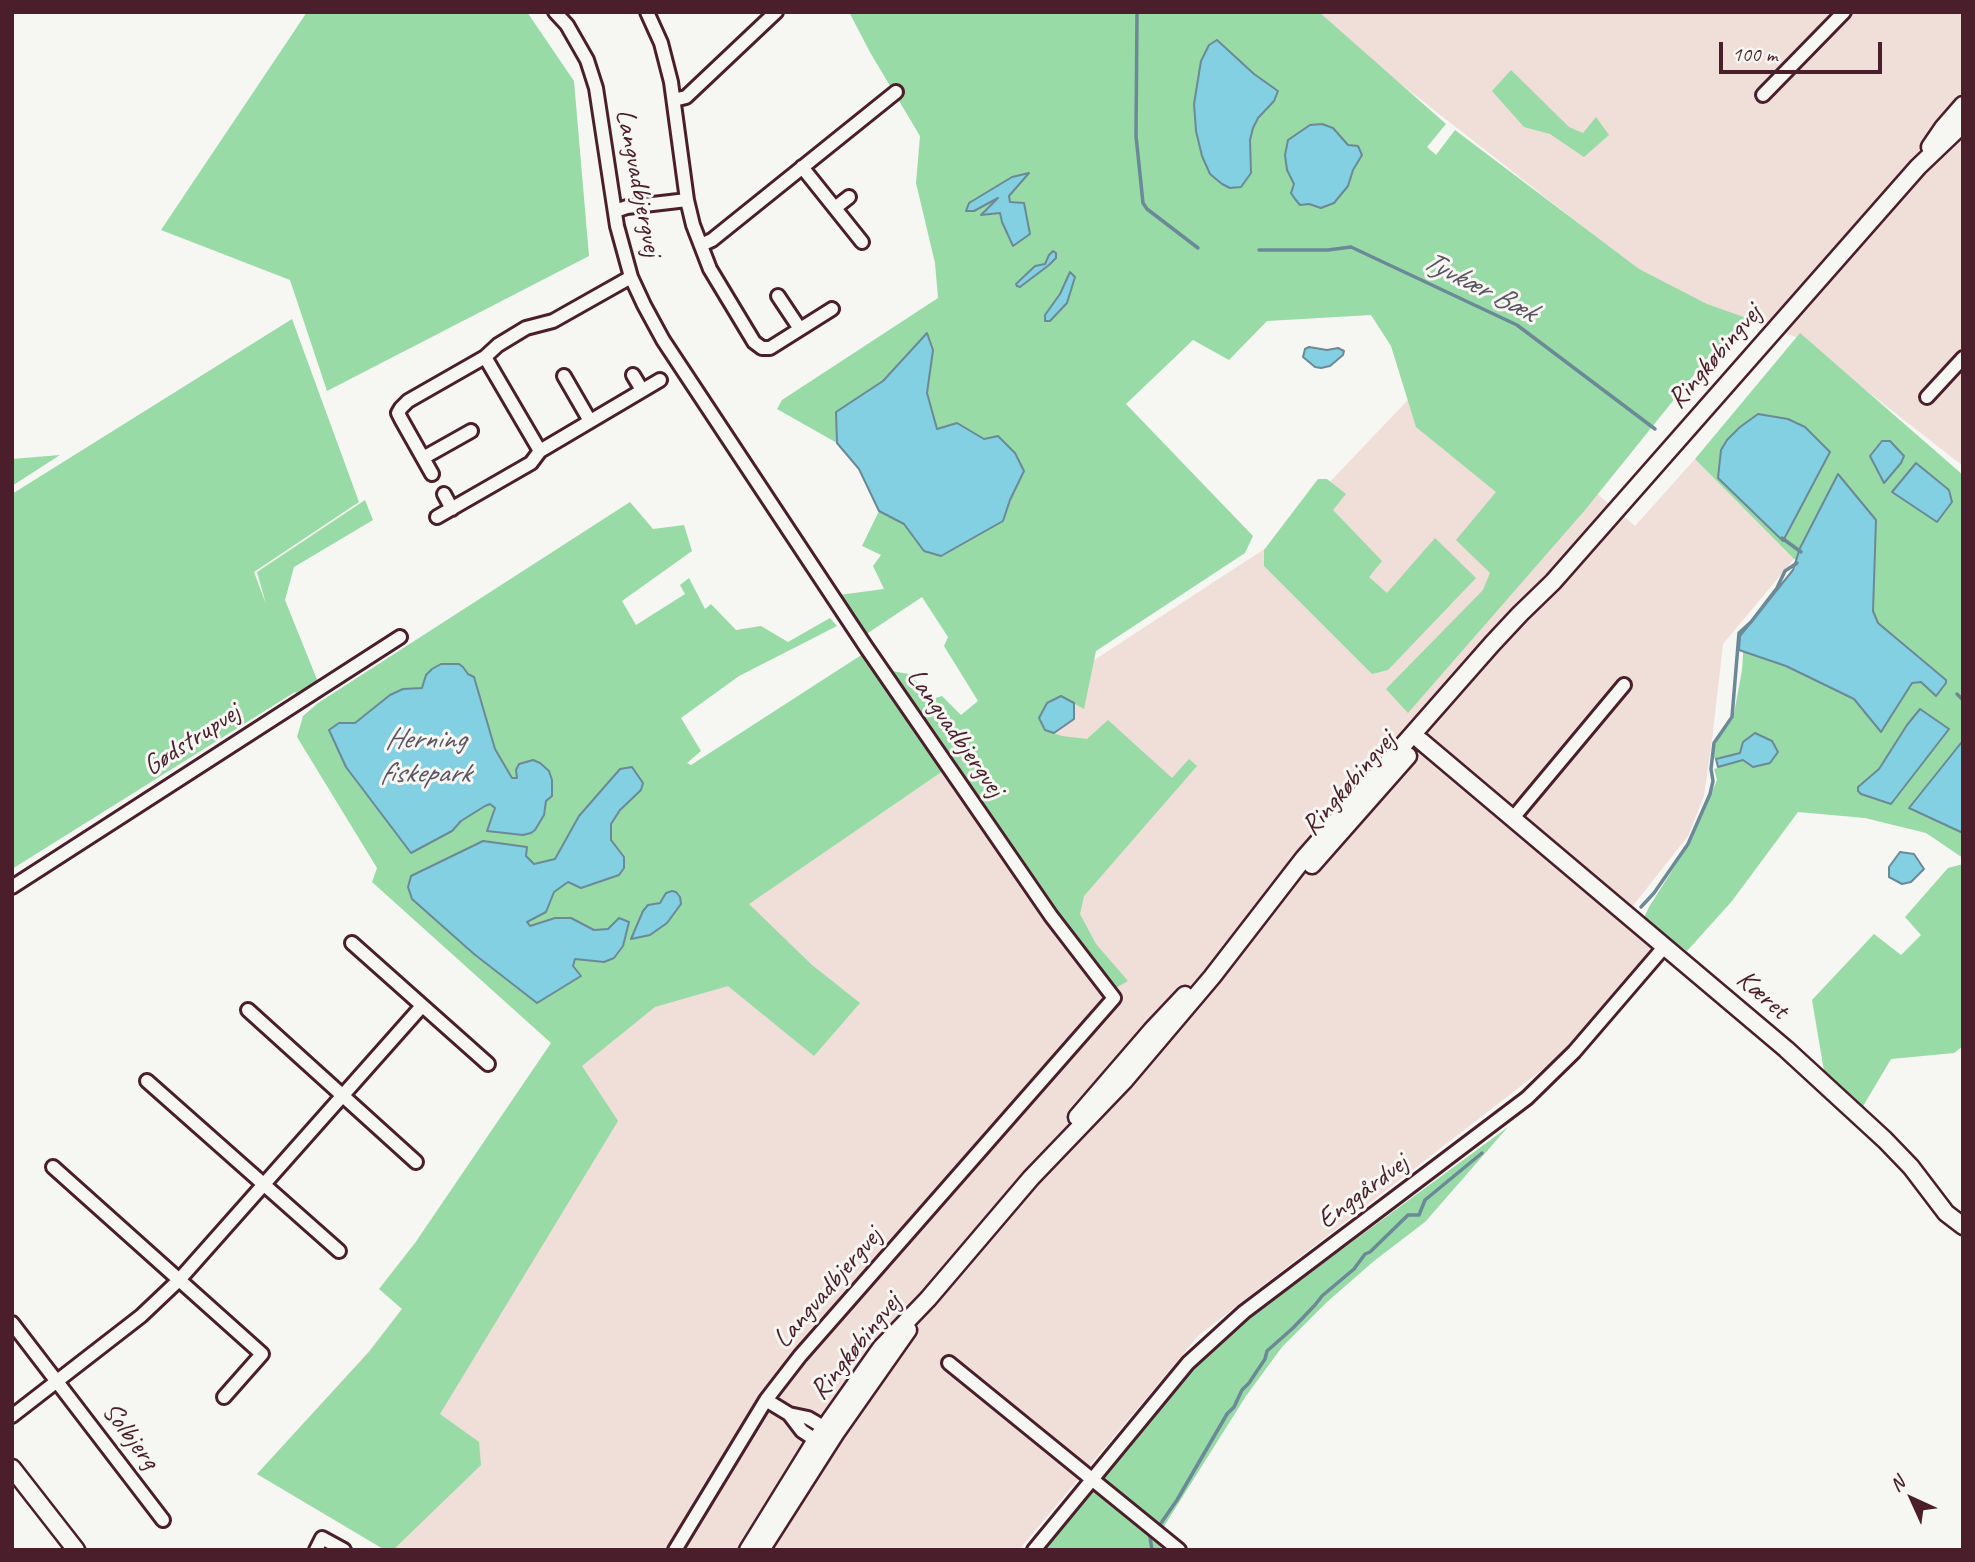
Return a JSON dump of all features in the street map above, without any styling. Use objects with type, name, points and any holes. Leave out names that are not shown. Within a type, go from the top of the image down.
[{"type":"street","name":"Langvadbjergvej","points":[[555,12],[567,24],[587,60],[596,88],[615,211],[631,277],[663,340],[866,647],[1051,916],[1114,998],[800,1356],[766,1400],[675,1550]]},
{"type":"street","points":[[647,12],[661,43],[674,100],[687,200],[706,261],[754,342],[762,348],[770,348],[832,309]]},
{"type":"street","points":[[1763,95],[1844,12]]},
{"type":"street","points":[[674,100],[686,97],[773,13]]},
{"type":"street","points":[[701,245],[712,240],[896,92]]},
{"type":"street","name":"Ringkøbingvej","points":[[1918,167],[1943,128],[1963,105]]},
{"type":"street","name":"Ringkøbingvej","points":[[1258,919],[1304,858],[1492,644],[1553,582],[1918,167],[1963,124]]},
{"type":"street","points":[[802,167],[862,242]]},
{"type":"street","points":[[835,208],[849,197]]},
{"type":"street","points":[[615,211],[627,207],[687,200]]},
{"type":"street","points":[[432,474],[398,413],[408,401],[485,357],[498,345],[526,328],[552,321],[631,277]]},
{"type":"street","points":[[779,296],[800,329]]},
{"type":"street","points":[[485,357],[540,451]]},
{"type":"street","points":[[1927,397],[1963,358]]},
{"type":"street","points":[[634,375],[642,390]]},
{"type":"street","points":[[564,376],[590,421]]},
{"type":"street","points":[[437,517],[531,463],[540,451],[660,380]]},
{"type":"street","points":[[424,458],[471,431]]},
{"type":"street","points":[[444,494],[452,509]]},
{"type":"street","name":"Ringkøbingvej","points":[[823,1434],[881,1348],[928,1299],[1031,1178],[1124,1081],[1179,1017],[1233,947],[1303,875],[1519,630],[1553,582]]},
{"type":"street","name":"Gødstrupvej","points":[[12,887],[400,637]]},
{"type":"street","points":[[1513,818],[1624,685]]},
{"type":"street","name":"Kæret","points":[[1422,741],[1786,1049],[1885,1140],[1911,1167],[1946,1213],[1963,1226]]},
{"type":"street","points":[[352,943],[488,1064]]},
{"type":"street","name":"Enggårdvej","points":[[1034,1550],[1188,1363],[1244,1312],[1527,1098],[1574,1052],[1665,946]]},
{"type":"street","points":[[12,1416],[141,1316],[179,1279],[422,1006]]},
{"type":"street","points":[[248,1010],[416,1162]]},
{"type":"street","points":[[147,1081],[339,1251]]},
{"type":"street","points":[[53,1167],[262,1354],[224,1397]]},
{"type":"street","name":"Ringkøbingvej","points":[[823,1434],[892,1354],[928,1299]]},
{"type":"street","name":"Solbjerg","points":[[12,1323],[163,1520]]},
{"type":"street","points":[[949,1363],[1179,1550]]},
{"type":"street","points":[[766,1400],[789,1415],[802,1430],[823,1434]]},
{"type":"street","points":[[748,1550],[823,1434]]},
{"type":"street","points":[[761,1550],[823,1434]]},
{"type":"street","points":[[12,1468],[76,1550]]},
{"type":"street","points":[[316,1550],[322,1538],[344,1550]]},
{"type":"shaded area","points":[[1309,12],[1963,12],[1963,466],[1799,338],[1665,291]]},
{"type":"shaded area","points":[[1443,363],[1635,526],[1695,459],[1794,559],[1723,644],[1704,796],[1688,836],[1632,907],[1663,934],[1565,1052],[1199,1335],[1019,1550],[385,1550],[257,1474],[369,1351],[429,1274],[573,1060],[748,904],[943,771],[1079,670],[1269,546]]},
{"type":"green space","points":[[307,12],[527,12],[574,81],[589,256],[327,391],[290,280],[161,230]]},
{"type":"green space","points":[[849,12],[1319,12],[1446,124],[1427,147],[1436,155],[1455,130],[1639,269],[1707,304],[1755,321],[1731,349],[1718,345],[1585,510],[1408,713],[1386,689],[1483,590],[1490,573],[1456,540],[1496,492],[1416,427],[1391,346],[1371,315],[1267,321],[1229,360],[1193,340],[1126,404],[1253,536],[1245,553],[1096,651],[1084,709],[1061,696],[1045,730],[1062,736],[1087,739],[1108,720],[1172,778],[1189,759],[1197,766],[1084,896],[1080,914],[1096,944],[1128,981],[1112,990],[1057,917],[1055,907],[999,833],[886,670],[909,674],[932,699],[942,696],[961,715],[978,701],[944,646],[948,637],[922,597],[865,635],[839,595],[884,589],[873,566],[881,555],[862,546],[879,511],[904,523],[924,551],[1003,521],[1024,471],[984,439],[957,423],[937,429],[927,393],[933,350],[927,334],[883,381],[836,412],[837,443],[777,409],[782,400],[938,298],[935,263],[916,183],[920,136]],"holes":[[[1217,40],[1277,91],[1274,101],[1258,118],[1253,128],[1250,140],[1251,173],[1194,104],[1201,61]],[[1310,125],[1333,128],[1348,145],[1353,170],[1348,186],[1321,208],[1291,193],[1294,184],[1287,170],[1285,155],[1288,140]]]},
{"type":"green space","points":[[1511,70],[1569,127],[1583,133],[1596,117],[1609,135],[1584,157],[1550,134],[1524,127],[1492,91]]},
{"type":"green space","points":[[292,319],[359,502],[254,572],[266,604],[257,572],[365,500],[373,520],[294,567],[285,600],[318,682],[295,692],[12,869],[12,494]]},
{"type":"green space","points":[[1800,333],[1963,475],[1963,745],[1961,744],[1909,808],[1963,833],[1963,858],[1926,833],[1865,818],[1798,812],[1732,901],[1687,951],[1643,920],[1692,839],[1717,780],[1714,769],[1743,760],[1743,742],[1740,753],[1712,759],[1716,741],[1733,719],[1742,670],[1744,639],[1804,563],[1794,559],[1695,459]],"holes":[[[1920,709],[1931,716],[1858,791],[1858,786],[1879,769]]]},
{"type":"green space","points":[[60,455],[12,486],[12,459]]},
{"type":"green space","points":[[1318,479],[1327,479],[1346,494],[1333,510],[1382,561],[1369,577],[1387,593],[1435,538],[1476,578],[1388,670],[1372,674],[1264,566],[1264,550]]},
{"type":"green space","points":[[630,502],[653,529],[684,525],[692,551],[622,601],[636,625],[685,594],[680,585],[689,578],[705,609],[711,604],[736,630],[761,626],[788,642],[830,618],[837,626],[739,676],[681,718],[701,751],[687,763],[691,765],[866,652],[943,771],[749,904],[812,965],[860,1003],[814,1056],[728,986],[655,1007],[582,1066],[618,1121],[440,1414],[479,1442],[481,1465],[393,1550],[385,1550],[257,1474],[369,1352],[402,1309],[379,1289],[415,1243],[551,1043],[372,882],[377,868],[297,737],[303,716],[318,703]]},
{"type":"green space","points":[[1963,864],[1963,1046],[1954,1053],[1891,1059],[1862,1108],[1824,1071],[1812,1000],[1874,934],[1901,955],[1921,935],[1905,917],[1948,868]]},
{"type":"green space","points":[[1508,1127],[1425,1222],[1327,1302],[1282,1347],[1246,1396],[1161,1531],[1102,1479],[1192,1371],[1250,1317]]},
{"type":"green space","points":[[1094,1491],[1161,1545],[1161,1550],[1043,1550]]},
{"type":"water","points":[[1217,40],[1254,74],[1278,91],[1274,101],[1258,118],[1253,128],[1250,140],[1251,173],[1241,187],[1230,188],[1210,174],[1196,131],[1194,104],[1201,61],[1209,45]]},
{"type":"water","points":[[1322,124],[1333,128],[1348,145],[1358,146],[1362,155],[1348,186],[1334,203],[1321,208],[1309,204],[1300,205],[1295,199],[1291,193],[1294,184],[1287,170],[1285,155],[1288,140],[1310,125]]},
{"type":"water","points":[[1029,173],[1009,196],[1010,202],[1024,203],[1030,234],[1013,246],[1000,213],[981,215],[998,198],[974,211],[966,211],[969,203],[1012,177]]},
{"type":"water","points":[[1053,251],[1056,258],[1049,265],[1020,287],[1017,286],[1035,266],[1045,264]]},
{"type":"water","points":[[1070,272],[1075,277],[1067,303],[1050,321],[1045,321],[1045,315],[1060,294]]},
{"type":"water","points":[[927,333],[933,350],[927,393],[937,429],[957,423],[984,439],[998,436],[1015,453],[1024,471],[1003,521],[941,556],[924,551],[904,524],[879,511],[859,469],[837,443],[836,412],[883,381]]},
{"type":"water","points":[[1309,347],[1327,350],[1338,348],[1344,351],[1330,366],[1321,368],[1315,367],[1303,357],[1305,349]]},
{"type":"water","points":[[1758,414],[1788,419],[1805,427],[1830,452],[1783,541],[1718,478],[1721,450],[1727,440]]},
{"type":"water","points":[[1882,441],[1890,441],[1904,456],[1884,483],[1870,456]]},
{"type":"water","points":[[1916,463],[1949,490],[1952,502],[1937,522],[1892,492]]},
{"type":"water","points":[[1838,474],[1876,520],[1873,611],[1878,623],[1946,680],[1936,696],[1921,682],[1912,683],[1881,732],[1854,699],[1786,666],[1739,650],[1740,636],[1793,570],[1800,548]]},
{"type":"water","name":"Herning fiskepark","points":[[441,664],[459,664],[474,677],[495,749],[512,778],[517,778],[516,770],[519,764],[533,760],[549,771],[552,796],[546,801],[544,815],[531,833],[523,835],[487,831],[495,808],[490,804],[461,821],[452,831],[411,853],[346,767],[329,730],[339,723],[355,723],[390,695],[403,689],[422,688],[426,675]]},
{"type":"water","points":[[1061,696],[1074,703],[1074,719],[1054,733],[1045,730],[1039,718],[1047,703]]},
{"type":"water","points":[[1920,709],[1949,729],[1891,804],[1861,794],[1858,787],[1879,769]]},
{"type":"water","points":[[1755,733],[1772,741],[1778,752],[1770,763],[1753,767],[1743,760],[1718,767],[1716,759],[1740,753],[1743,742]]},
{"type":"water","points":[[1961,743],[1963,745],[1963,833],[1909,808]]},
{"type":"water","name":"Herning fiskepark","points":[[632,767],[643,783],[641,790],[620,810],[611,824],[611,840],[624,857],[624,868],[619,875],[581,888],[568,882],[554,892],[546,912],[527,922],[530,926],[555,918],[571,918],[594,930],[608,929],[619,918],[629,922],[623,946],[614,958],[604,962],[575,959],[573,966],[581,976],[537,1003],[474,954],[412,899],[408,887],[411,876],[483,841],[527,847],[526,856],[534,864],[555,859],[579,816],[620,769]]},
{"type":"water","points":[[1900,852],[1914,854],[1924,869],[1911,882],[1902,884],[1889,877],[1889,867]]},
{"type":"water","points":[[672,891],[680,897],[681,904],[667,923],[650,935],[631,939],[648,905],[660,903],[666,893]]},
{"type":"waterway","name":"Tyvkær Bæk","points":[[1137,12],[1136,136],[1143,203],[1147,209],[1198,248]]},
{"type":"waterway","name":"Tyvkær Bæk","points":[[1259,250],[1328,250],[1351,247],[1517,325],[1655,429]]},
{"type":"waterway","name":"Tyvkær Bæk","points":[[1782,538],[1801,552]]},
{"type":"waterway","points":[[1641,907],[1688,844],[1710,794],[1714,743],[1732,717],[1739,633],[1777,588],[1785,571],[1797,563]]},
{"type":"waterway","name":"Tyvkær Bæk","points":[[1957,694],[1963,700]]},
{"type":"waterway","points":[[1159,1526],[1242,1390],[1265,1359],[1267,1351],[1293,1328],[1322,1296],[1354,1269],[1365,1254],[1408,1215],[1419,1215],[1425,1200],[1482,1153]]},
{"type":"waterway","points":[[1150,1537],[1152,1550]]}]
